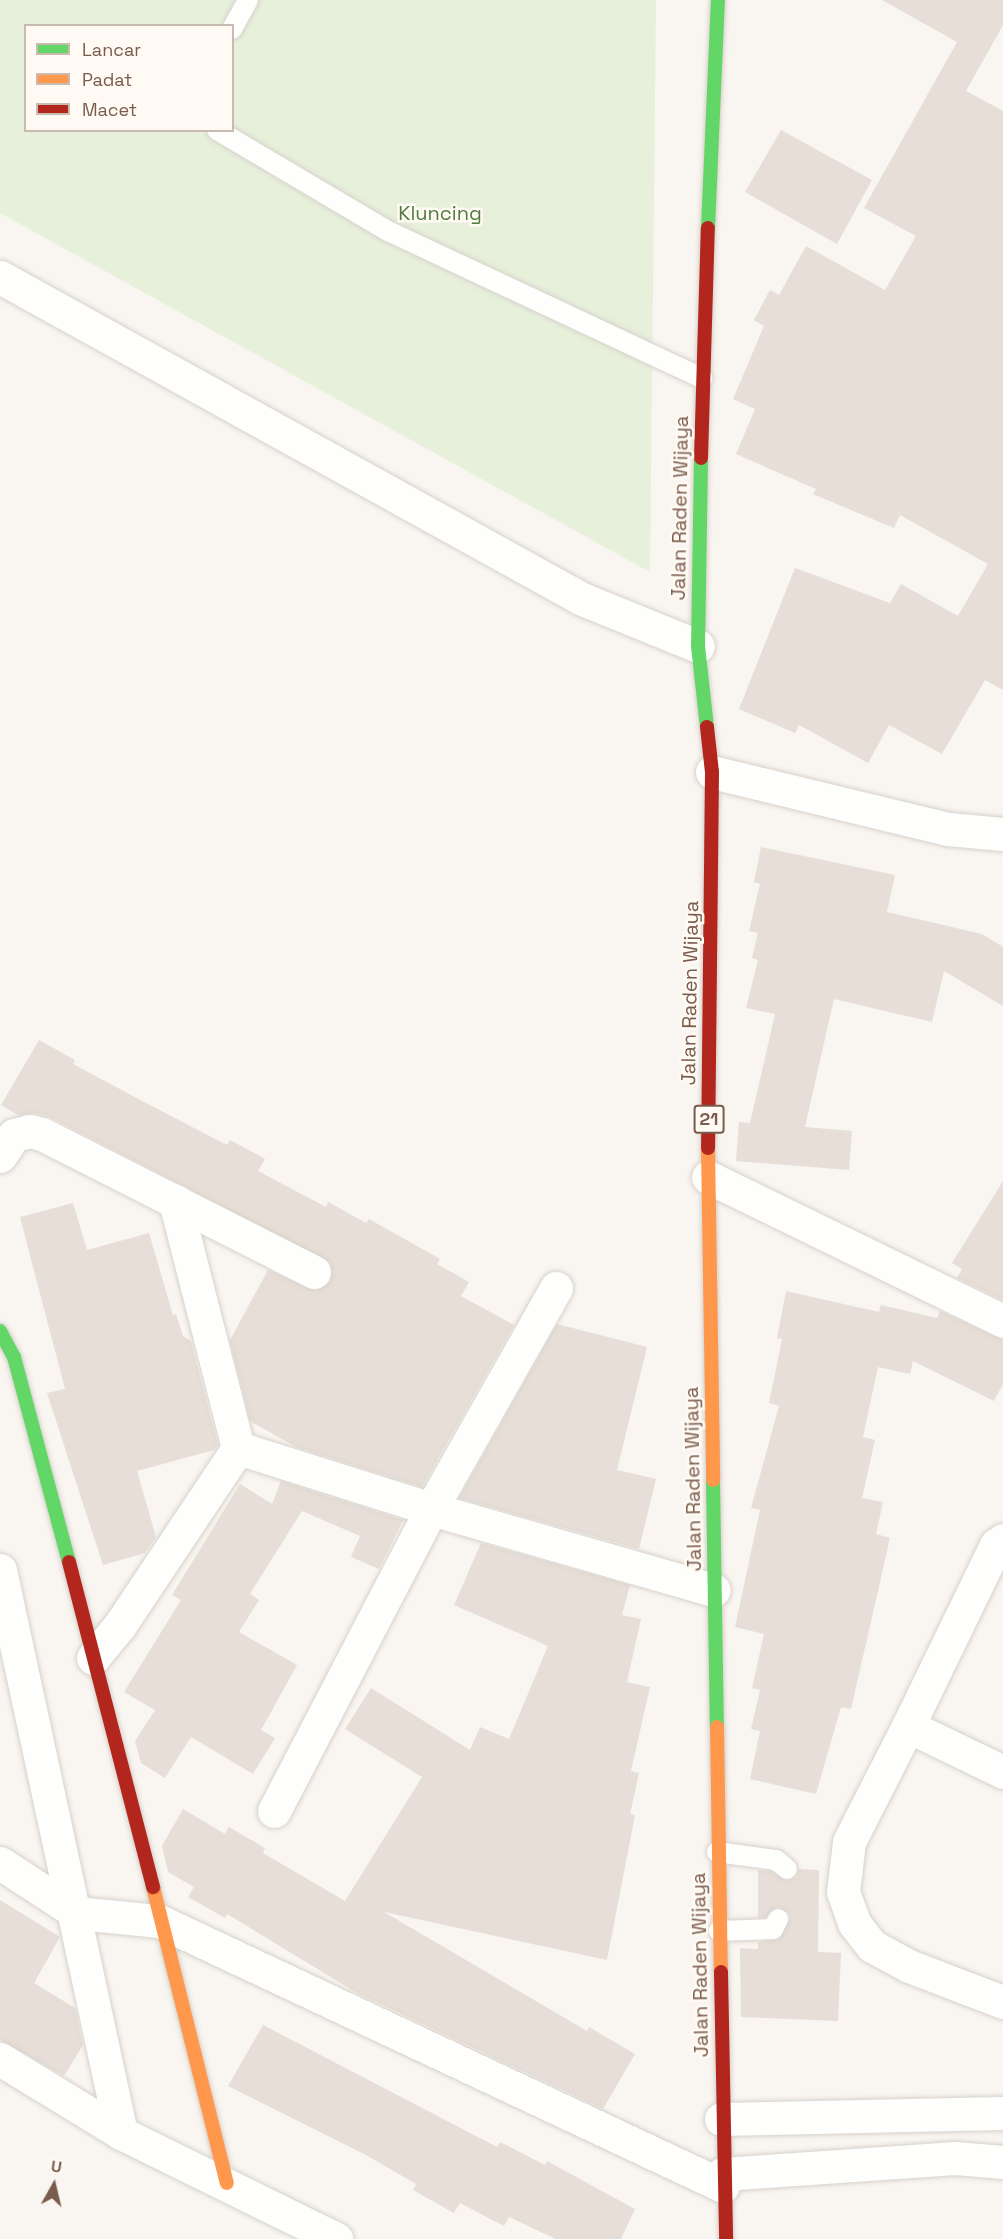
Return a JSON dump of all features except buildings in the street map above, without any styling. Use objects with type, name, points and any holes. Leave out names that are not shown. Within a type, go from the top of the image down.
[{"type":"main road","name":"Jalan Raden Wijaya","points":[[718,0],[702,378],[698,646],[712,772],[708,1177],[722,2180],[726,2239]]},
{"type":"main road","points":[[5,1349],[93,1658],[227,2183]]},
{"type":"street","points":[[0,277],[582,599],[698,646]]},
{"type":"street","points":[[712,772],[948,830],[1003,834]]},
{"type":"street","points":[[0,1156],[14,1135],[30,1131],[314,1272]]},
{"type":"street","points":[[708,1177],[1003,1321]]},
{"type":"street","points":[[93,1658],[120,1625],[238,1448],[175,1201]]},
{"type":"street","points":[[274,1811],[431,1509],[556,1288]]},
{"type":"street","points":[[238,1448],[431,1509],[714,1590]]},
{"type":"street","points":[[1003,1540],[996,1545],[849,1842],[843,1892],[854,1923],[872,1946],[909,1966],[1003,2002]]},
{"type":"street","points":[[0,1570],[76,1912],[121,2133]]},
{"type":"street","points":[[908,1726],[1003,1772]]},
{"type":"street","points":[[0,1863],[76,1912],[159,1922],[722,2180],[955,2158],[1003,2162]]},
{"type":"street","points":[[0,2059],[121,2133],[227,2183],[336,2239]]},
{"type":"street","points":[[721,2119],[1003,2113]]},
{"type":"street","points":[[955,2115],[955,2158]]},
{"type":"lane","points":[[234,25],[248,0]]},
{"type":"lane","points":[[220,132],[388,231],[702,378]]},
{"type":"lane","points":[[717,1852],[776,1860],[787,1869]]},
{"type":"lane","points":[[719,1931],[773,1929],[778,1919]]},
{"type":"green space","name":"Kluncing","points":[[0,0],[656,0],[650,572],[0,213]]},
{"type":"traffic: fast","points":[[708,228],[718,0]]},
{"type":"traffic: fast","points":[[701,458],[698,646],[707,727]]},
{"type":"traffic: fast","points":[[0,1331],[14,1357],[69,1562]]},
{"type":"traffic: fast","points":[[713,1480],[717,1727]]},
{"type":"traffic: slow","points":[[708,1148],[713,1480]]},
{"type":"traffic: slow","points":[[717,1727],[721,1972]]},
{"type":"traffic: slow","points":[[153,1887],[227,2183]]},
{"type":"traffic: jam","points":[[701,458],[708,228]]},
{"type":"traffic: jam","points":[[707,727],[712,772],[708,1148]]},
{"type":"traffic: jam","points":[[69,1562],[153,1887]]},
{"type":"traffic: jam","points":[[721,1972],[726,2239]]}]
